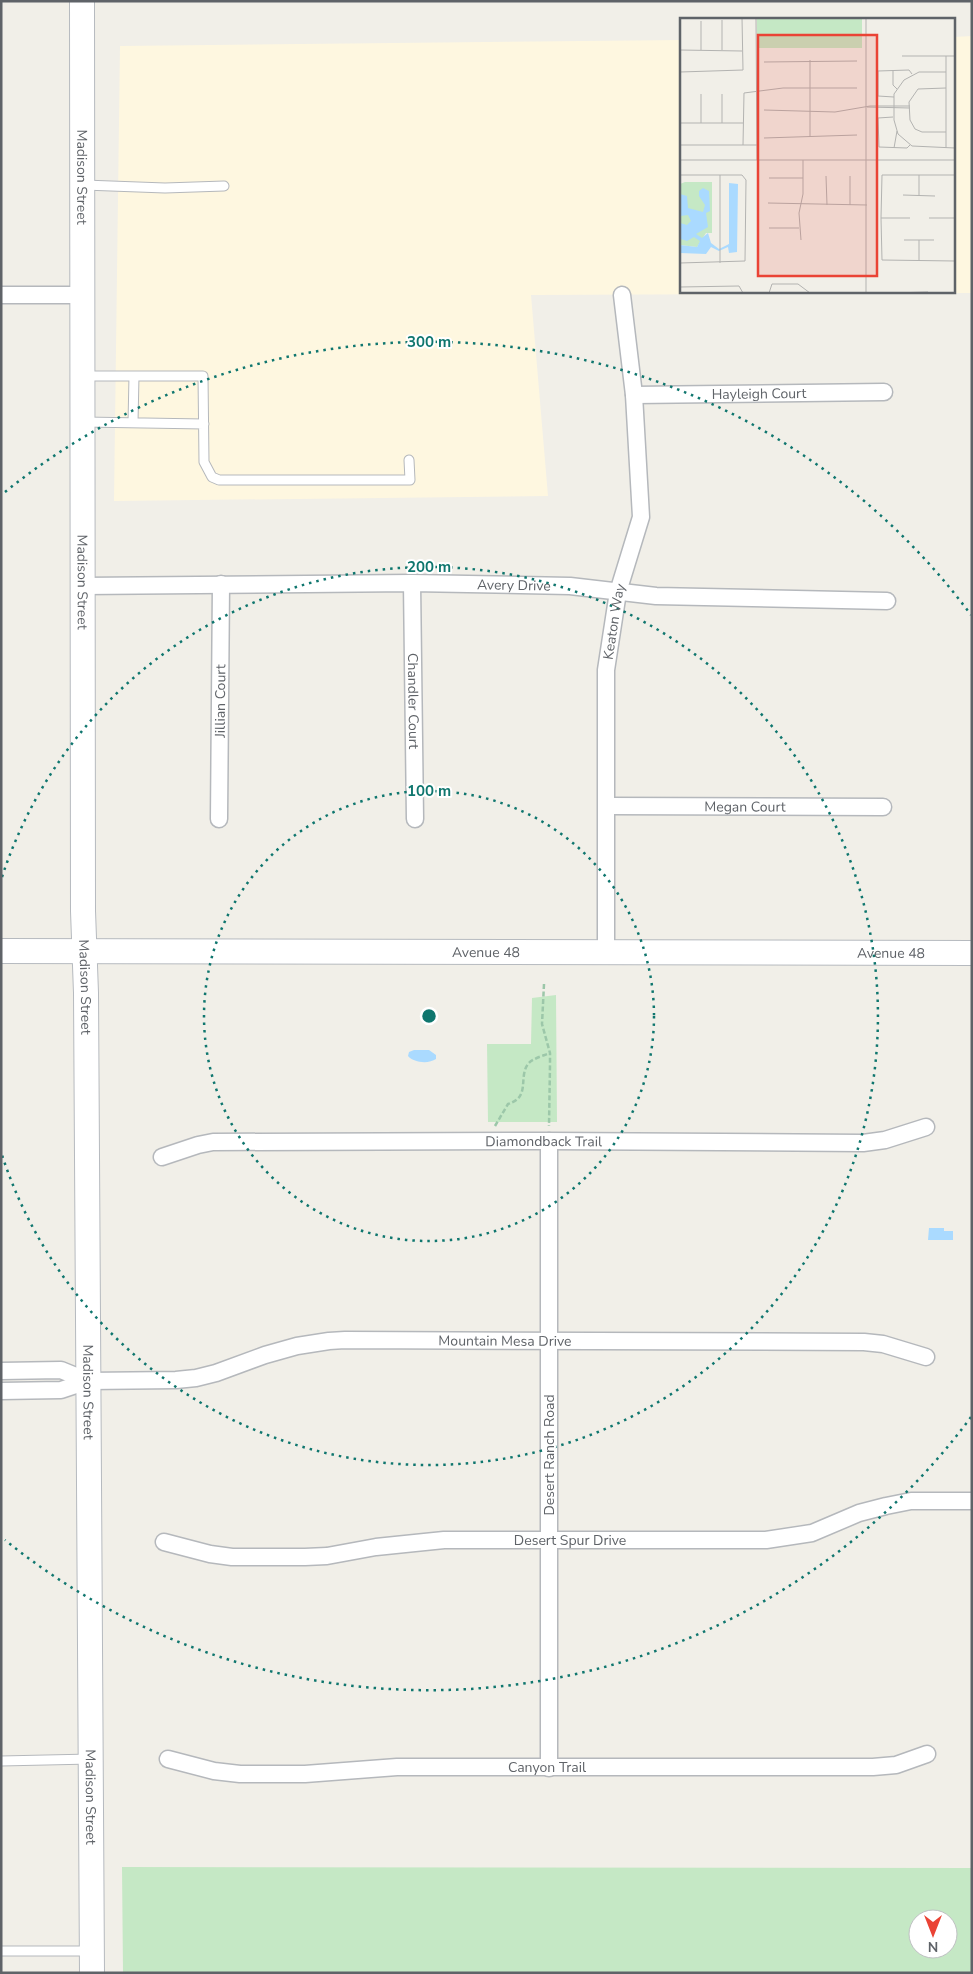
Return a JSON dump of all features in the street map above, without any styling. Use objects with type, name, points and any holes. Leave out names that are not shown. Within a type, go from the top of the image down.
[{"type":"main road","name":"Madison Street","points":[[82,1],[82,586],[92,1962]]},
{"type":"main road","name":"Avenue 48","points":[[1,952],[972,953]]},
{"type":"street","points":[[1,295],[81,295]]},
{"type":"street","name":"Keaton Way","points":[[606,952],[606,670],[618,592],[641,517],[634,395],[622,295]]},
{"type":"street","name":"Hayleigh Court","points":[[634,395],[884,392]]},
{"type":"street","name":"Avery Drive","points":[[82,586],[412,582],[570,586],[656,596],[887,601]]},
{"type":"street","name":"Chandler Court","points":[[412,582],[415,819]]},
{"type":"street","name":"Jillian Court","points":[[219,819],[221,584]]},
{"type":"street","name":"Megan Court","points":[[606,806],[883,807]]},
{"type":"street","name":"Diamondback Trail","points":[[162,1157],[198,1145],[214,1142],[549,1135],[863,1143],[885,1140],[926,1127]]},
{"type":"street","name":"Desert Ranch Road","points":[[549,1135],[549,1768]]},
{"type":"street","name":"Mountain Mesa Drive","points":[[8,1381],[61,1390],[88,1381],[196,1378],[216,1373],[265,1355],[329,1341],[864,1342],[883,1344],[926,1357]]},
{"type":"street","name":"Desert Spur Drive","points":[[164,1542],[210,1554],[232,1557],[305,1558],[376,1547],[444,1540],[766,1540],[790,1538],[812,1533],[859,1513],[911,1501],[972,1500]]},
{"type":"street","name":"Canyon Trail","points":[[168,1759],[214,1771],[240,1774],[323,1773],[397,1767],[873,1768],[896,1765],[927,1754]]},
{"type":"lane","points":[[81,184],[165,188],[224,186]]},
{"type":"lane","points":[[82,376],[203,376],[204,462],[212,478],[219,480],[410,480],[409,460]]},
{"type":"lane","points":[[133,423],[134,376]]},
{"type":"lane","points":[[82,422],[204,424]]},
{"type":"lane","points":[[1,1761],[91,1760]]},
{"type":"lane","points":[[1,1951],[92,1962]]},
{"type":"path","points":[[544,984],[542,1024],[550,1053],[549,1135]]},
{"type":"path","points":[[494,1128],[508,1104],[514,1102],[524,1089],[525,1072],[528,1064],[550,1053]]},
{"type":"shaded area","points":[[972,36],[972,293],[531,295],[548,496],[114,501],[120,46],[680,40],[680,292],[956,292],[956,37]]},
{"type":"green space","points":[[556,995],[557,1122],[488,1122],[487,1044],[531,1044],[532,998]]},
{"type":"green space","points":[[122,1867],[972,1868],[972,1973],[123,1973]]},
{"type":"water","points":[[429,1050],[436,1055],[436,1059],[426,1062],[414,1060],[408,1056],[409,1052]]},
{"type":"water","points":[[929,1228],[944,1228],[944,1231],[953,1231],[953,1240],[928,1240]]}]
